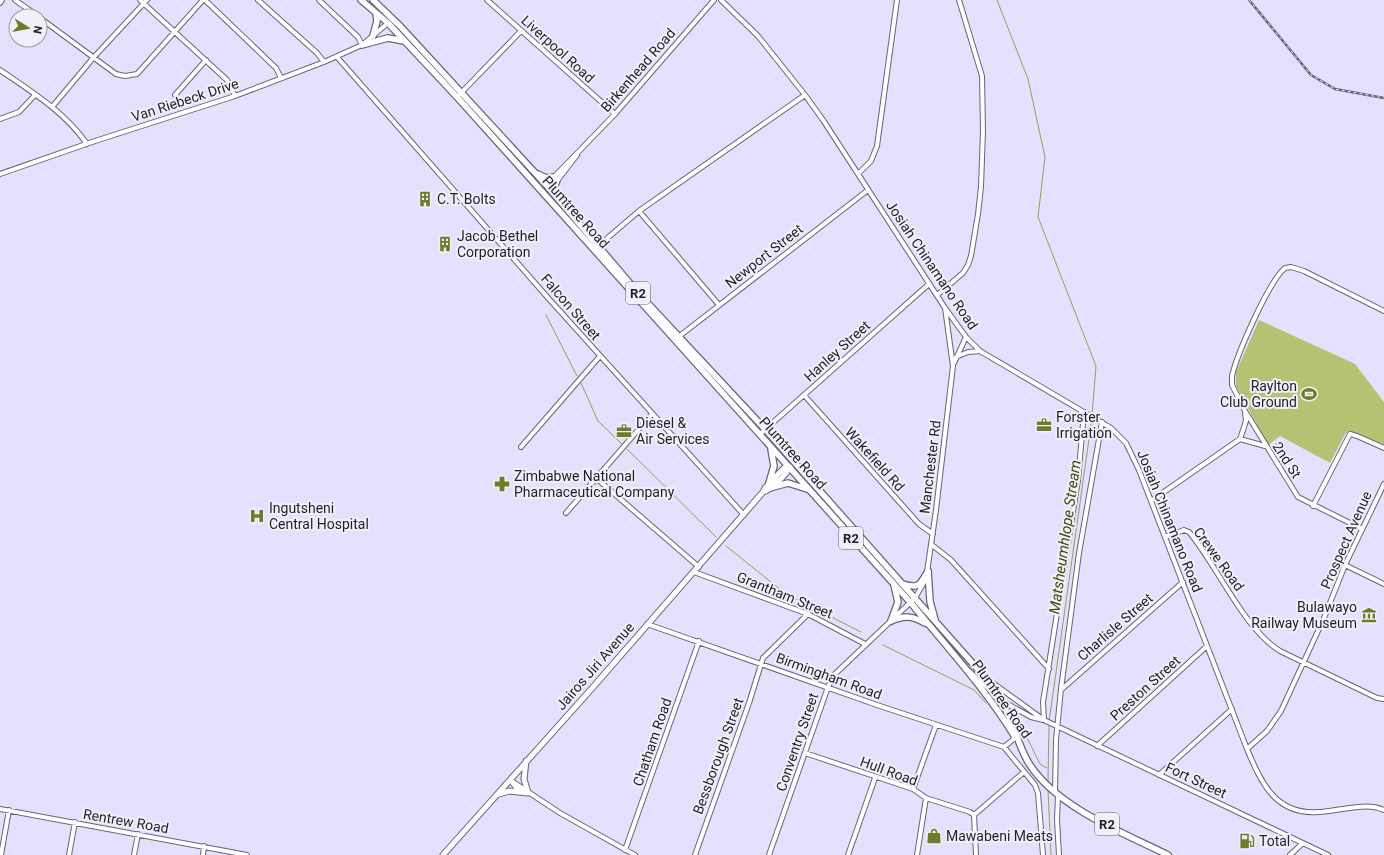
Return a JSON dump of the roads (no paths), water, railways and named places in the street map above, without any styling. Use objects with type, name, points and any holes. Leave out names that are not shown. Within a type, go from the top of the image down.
[{"type":"highway","name":"Plumtree Road","points":[[361,0],[388,23],[458,98],[534,185],[676,339],[893,583],[936,623],[982,674],[1002,701],[1022,750]]},
{"type":"highway","name":"Plumtree Road","points":[[373,0],[400,26],[536,173],[676,339],[765,429],[902,583],[929,625],[968,670],[995,706],[1022,750]]},
{"type":"highway","points":[[383,9],[388,23],[400,26]]},
{"type":"highway","points":[[373,36],[377,21],[376,13]]},
{"type":"highway","points":[[362,45],[388,38],[404,41]]},
{"type":"highway","points":[[536,173],[546,178],[556,179],[554,188],[555,195]]},
{"type":"highway","points":[[534,185],[548,187],[550,202]]},
{"type":"highway","points":[[769,444],[773,455],[774,466],[770,486],[788,484],[800,486],[811,491]]},
{"type":"highway","points":[[787,454],[790,467],[801,470]]},
{"type":"highway","points":[[902,583],[914,587],[918,586],[928,571]]},
{"type":"highway","points":[[928,571],[930,601],[936,623]]},
{"type":"highway","points":[[891,621],[898,602],[893,583]]},
{"type":"highway","points":[[891,621],[903,616],[911,616],[929,625]]},
{"type":"highway","name":"R2","points":[[1022,750],[1030,766],[1054,791],[1084,812],[1168,855]]},
{"type":"main road","points":[[770,486],[784,468],[790,467]]},
{"type":"main road","name":"Jairos Jiri Avenue","points":[[443,855],[594,686],[763,492],[770,486]]},
{"type":"main road","points":[[496,795],[509,791],[528,793],[524,779],[526,761]]},
{"type":"street","points":[[15,0],[26,8]]},
{"type":"street","points":[[140,0],[145,2],[174,32],[227,80],[236,96]]},
{"type":"street","points":[[48,24],[116,74],[132,76],[137,74],[204,0],[276,68],[281,78]]},
{"type":"street","points":[[258,0],[317,53],[324,62]]},
{"type":"street","points":[[319,0],[358,36],[362,45]]},
{"type":"street","name":"Liverpool Road","points":[[487,0],[615,114]]},
{"type":"street","name":"Birkenhead Road","points":[[548,187],[575,161],[578,155],[714,0]]},
{"type":"street","name":"Josiah Chinamano Road","points":[[721,0],[758,36],[805,95],[929,284],[966,337],[980,351],[1102,422],[1115,431],[1126,442],[1139,470],[1247,749],[1268,791],[1276,800],[1293,809],[1313,812],[1362,806],[1384,810]]},
{"type":"street","points":[[858,174],[871,161],[877,146],[897,0]]},
{"type":"street","points":[[937,295],[963,273],[968,265],[974,242],[981,187],[983,131],[982,76],[959,0]]},
{"type":"street","points":[[52,107],[94,57],[145,2]]},
{"type":"street","name":"Van Riebeck Drive","points":[[0,174],[236,96],[337,57],[362,45],[388,23]]},
{"type":"street","points":[[458,98],[521,30]]},
{"type":"street","name":"Falcon Street","points":[[337,57],[600,356],[744,515]]},
{"type":"street","points":[[175,95],[206,60]]},
{"type":"street","points":[[0,70],[52,107],[76,128],[87,144]]},
{"type":"street","points":[[0,119],[19,112],[35,95]]},
{"type":"street","points":[[594,250],[639,211],[805,95]]},
{"type":"street","name":"Newport Street","points":[[676,339],[868,190]]},
{"type":"street","points":[[639,211],[719,305]]},
{"type":"street","name":"2nd St","points":[[1362,529],[1313,506],[1298,497],[1265,446],[1245,411],[1232,385],[1233,369],[1255,317],[1275,280],[1285,268],[1291,267],[1304,271],[1384,311]]},
{"type":"street","name":"Hanley Street","points":[[760,434],[929,284]]},
{"type":"street","points":[[945,308],[953,366]]},
{"type":"street","points":[[953,366],[966,337]]},
{"type":"street","points":[[956,357],[968,352],[980,351]]},
{"type":"street","points":[[521,447],[600,356]]},
{"type":"street","name":"Manchester Rd","points":[[913,601],[924,586],[928,571],[953,366]]},
{"type":"street","name":"Wakefield Rd","points":[[804,395],[919,524],[933,534]]},
{"type":"street","points":[[1151,501],[1240,439],[1246,421],[1245,411]]},
{"type":"street","points":[[1045,721],[1043,702],[1078,480],[1085,412]]},
{"type":"street","points":[[566,513],[652,414]]},
{"type":"street","points":[[1059,855],[1054,791],[1056,726],[1079,553],[1102,422]]},
{"type":"street","points":[[1313,506],[1350,434],[1384,448]]},
{"type":"street","points":[[1240,439],[1265,446]]},
{"type":"street","points":[[596,478],[698,567]]},
{"type":"street","name":"Prospect Avenue","points":[[1247,749],[1273,724],[1304,662],[1324,618],[1345,565],[1384,484]]},
{"type":"street","name":"Crewe Road","points":[[1165,537],[1184,530],[1189,532],[1263,638],[1280,650],[1304,662]]},
{"type":"street","points":[[932,545],[951,560],[1049,669]]},
{"type":"street","points":[[1345,565],[1384,584]]},
{"type":"street","name":"Grantham Street","points":[[694,572],[808,614],[865,644]]},
{"type":"street","name":"Charlisle Street","points":[[1061,689],[1183,582]]},
{"type":"street","name":"Conventry Street","points":[[769,855],[828,687],[838,670],[913,601]]},
{"type":"street","name":"Bessborough Street","points":[[695,855],[751,698],[761,664],[767,653],[808,614]]},
{"type":"street","name":"Birmingham Road","points":[[647,624],[936,725],[1004,747]]},
{"type":"street","name":"Chatham Road","points":[[625,850],[699,641]]},
{"type":"street","name":"Preston Street","points":[[1097,746],[1207,646]]},
{"type":"street","points":[[1304,662],[1377,698],[1384,699]]},
{"type":"street","points":[[968,670],[1002,701],[1037,719],[1045,721]]},
{"type":"street","points":[[982,674],[1005,693],[1045,721]]},
{"type":"street","points":[[1158,775],[1232,709]]},
{"type":"street","name":"Fort Street","points":[[1045,721],[1328,855]]},
{"type":"street","points":[[913,789],[936,725]]},
{"type":"street","points":[[1015,738],[1004,747],[1035,785],[1039,796],[1044,855]]},
{"type":"street","name":"Hull Road","points":[[805,753],[875,778],[913,789],[926,798],[965,810],[974,815]]},
{"type":"street","points":[[976,855],[974,815],[1024,772]]},
{"type":"street","points":[[848,855],[875,778]]},
{"type":"street","points":[[510,780],[528,793],[635,855]]},
{"type":"street","points":[[917,855],[926,798]]},
{"type":"street","name":"Rentrew Road","points":[[0,809],[247,855]]},
{"type":"street","points":[[1,855],[9,810]]},
{"type":"street","points":[[69,855],[75,822]]},
{"type":"street","points":[[134,855],[138,834]]},
{"type":"street","points":[[1290,855],[1303,843]]},
{"type":"street","points":[[203,855],[204,846]]},
{"type":"waterway","name":"Matsheumhlope Stream","points":[[997,0],[1028,79],[1045,157],[1038,217],[1096,366],[1092,415]]},
{"type":"waterway","points":[[546,315],[577,376]]},
{"type":"waterway","points":[[581,383],[598,421],[622,444]]},
{"type":"waterway","name":"Matsheumhlope Stream","points":[[1049,722],[1092,418]]},
{"type":"waterway","points":[[627,449],[716,537]]},
{"type":"waterway","points":[[726,546],[786,594],[861,632]]},
{"type":"waterway","points":[[883,645],[974,690],[986,703]]},
{"type":"waterway","points":[[1019,721],[1040,764],[1047,768]]},
{"type":"waterway","name":"Matsheumhlope Stream","points":[[1048,782],[1049,725]]},
{"type":"waterway","name":"Matsheumhlope Stream","points":[[1048,789],[1051,855]]},
{"type":"railway","points":[[1249,0],[1311,75],[1335,89],[1384,98]]},
{"type":"place","name":"C.T. Bolts","points":[[425,199]]},
{"type":"place","name":"Jacob Bethel Corporation","points":[[445,244]]},
{"type":"place","name":"Raylton Club Ground","points":[[1309,394]]},
{"type":"place","name":"Forster Irrigation","points":[[1044,425]]},
{"type":"place","name":"Diesel & Air Services","points":[[624,431]]},
{"type":"place","name":"Zimbabwe National Pharmaceutical Company","points":[[502,484]]},
{"type":"place","name":"Ingutsheni Central Hospital","points":[[257,516]]},
{"type":"place","name":"Bulawayo Railway Museum","points":[[1369,615]]},
{"type":"place","name":"Mawabeni Meats","points":[[934,836]]},
{"type":"place","name":"Total","points":[[1247,841]]}]
